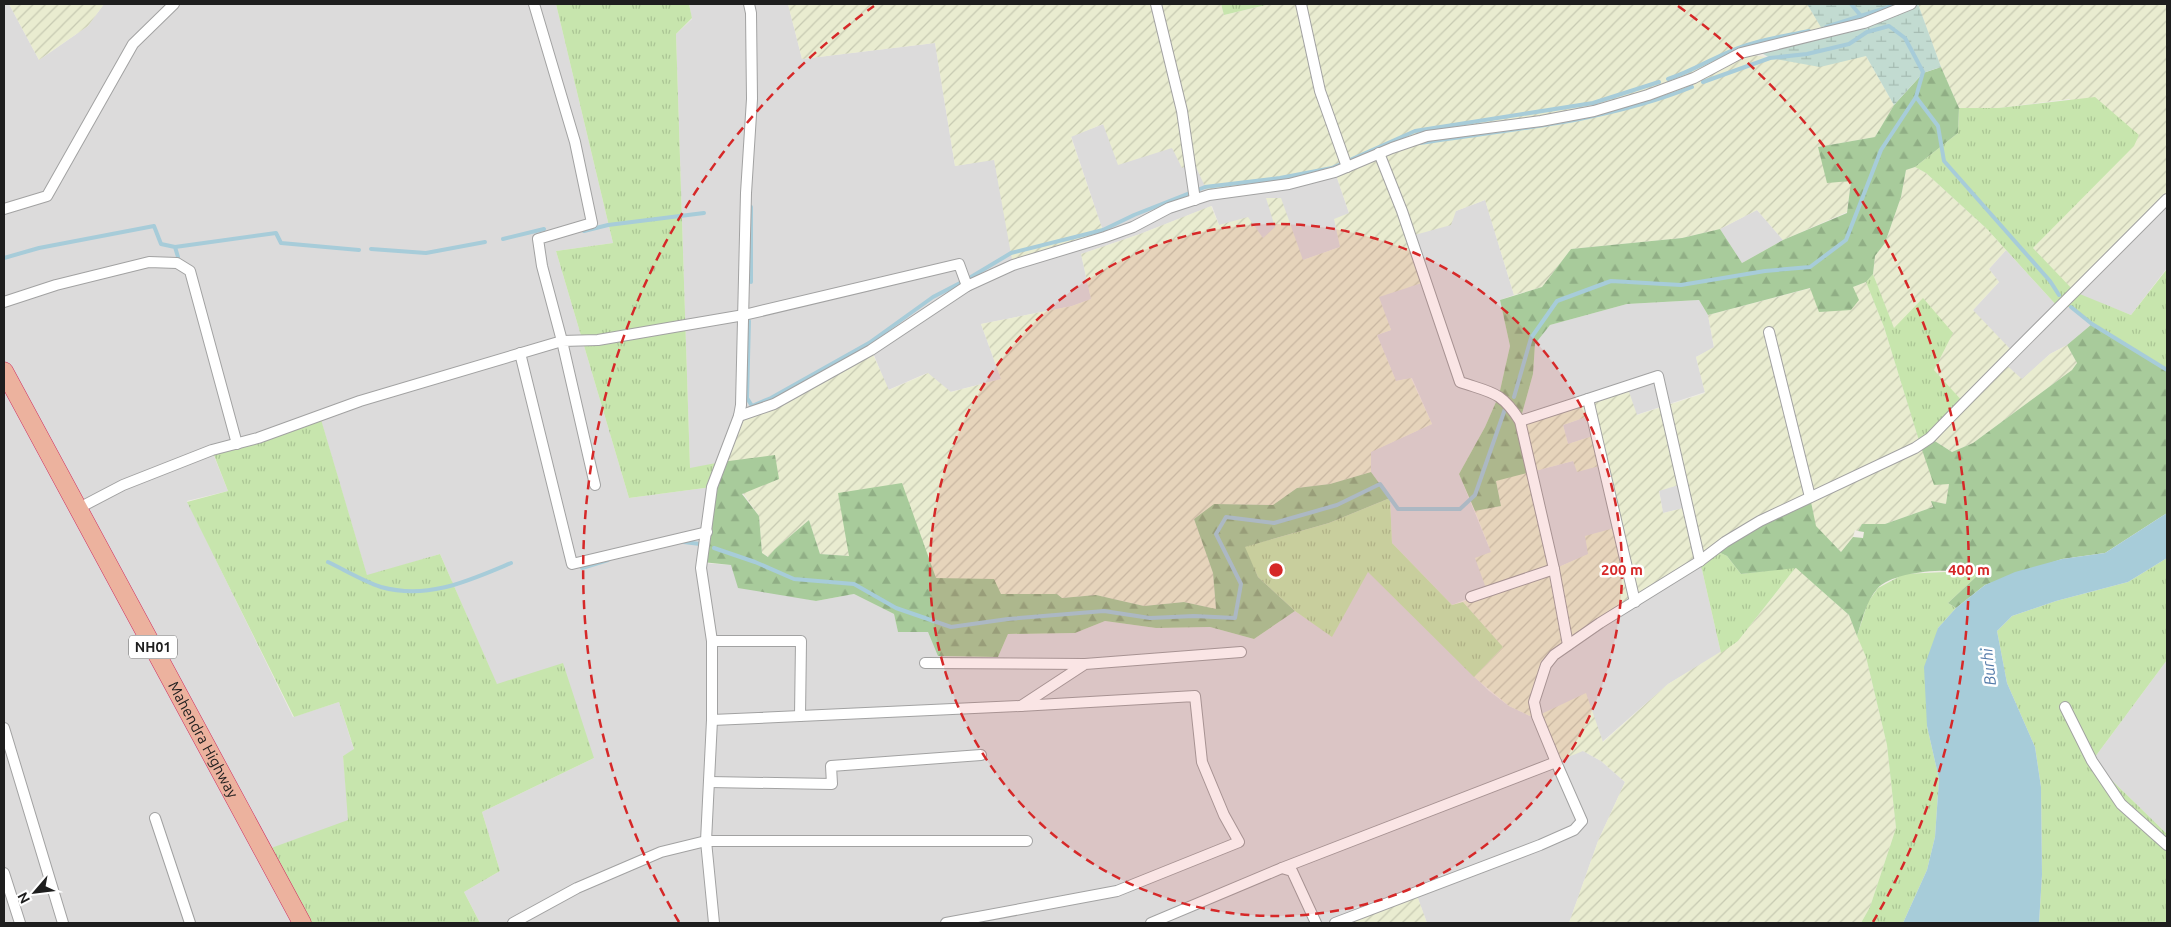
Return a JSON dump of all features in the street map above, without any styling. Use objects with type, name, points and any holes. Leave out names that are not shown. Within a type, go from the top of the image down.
[{"type":"highway","name":"Mahendra Highway","points":[[4,371],[302,923]]},
{"type":"street","points":[[4,209],[47,196],[133,44],[174,4]]},
{"type":"street","points":[[534,4],[575,142],[592,223],[538,239],[542,266],[562,341],[595,485]]},
{"type":"street","points":[[714,923],[706,841],[712,720],[712,641],[701,568],[712,487],[738,416],[744,315],[746,194],[752,99],[751,13],[749,4]]},
{"type":"street","points":[[1156,4],[1182,111],[1195,200]]},
{"type":"street","points":[[1301,4],[1320,91],[1347,167]]},
{"type":"street","points":[[738,416],[774,404],[871,350],[967,286],[1013,265],[1133,227],[1169,208],[1209,196],[1289,184],[1347,167],[1427,136],[1594,112],[1694,78],[1741,53],[1864,23],[1911,4]]},
{"type":"street","points":[[1379,153],[1402,211],[1460,382],[1499,395],[1520,421],[1554,569],[1568,645]]},
{"type":"street","points":[[1335,923],[1540,845],[1574,830],[1582,821],[1537,716],[1534,702],[1546,665],[1554,655],[1700,561],[1738,534],[1810,497],[1915,448],[1930,438],[2024,340],[2167,199]]},
{"type":"street","points":[[4,302],[56,284],[150,262],[178,263],[190,271],[237,444]]},
{"type":"street","points":[[79,508],[156,471],[212,450],[296,425],[360,401],[562,341],[598,340],[744,315],[959,264],[967,286]]},
{"type":"street","points":[[1769,332],[1810,497]]},
{"type":"street","points":[[520,353],[572,564],[707,532]]},
{"type":"street","points":[[1520,421],[1658,376],[1700,561]]},
{"type":"street","points":[[1588,399],[1635,602]]},
{"type":"street","points":[[1471,597],[1554,569]]},
{"type":"street","points":[[712,641],[800,641],[800,716]]},
{"type":"street","points":[[925,663],[1085,664],[1241,652]]},
{"type":"street","points":[[1020,706],[1085,664]]},
{"type":"street","points":[[712,720],[1195,696],[1202,762],[1224,815],[1239,842],[1117,891],[946,923]]},
{"type":"street","points":[[2065,707],[2092,761],[2121,804],[2167,845]]},
{"type":"street","points":[[4,728],[63,923]]},
{"type":"street","points":[[709,782],[832,784],[831,766],[981,756]]},
{"type":"street","points":[[1151,923],[1282,868],[1556,762]]},
{"type":"street","points":[[155,818],[190,923]]},
{"type":"street","points":[[513,923],[577,888],[661,852],[706,841],[1027,841]]},
{"type":"street","points":[[1282,868],[1292,871],[1316,923]]},
{"type":"street","points":[[4,873],[20,923]]},
{"type":"shaded area","points":[[4,4],[9,4],[39,60],[88,26],[104,4],[556,4],[613,243],[556,251],[629,498],[712,487],[702,563],[732,565],[797,597],[816,601],[854,594],[894,614],[898,632],[928,632],[939,656],[998,657],[1008,634],[1075,633],[1105,621],[1156,628],[1210,627],[1254,639],[1295,611],[1332,636],[1368,571],[1489,691],[1509,706],[1530,716],[1546,665],[1700,561],[1721,653],[1668,684],[1602,742],[1583,751],[1601,761],[1625,782],[1598,841],[1569,923],[1427,923],[1416,893],[1335,923],[480,923],[464,892],[500,871],[482,812],[594,758],[497,685],[440,554],[367,576],[320,417],[212,451],[228,491],[187,501],[293,717],[339,702],[354,750],[343,756],[349,820],[302,923],[4,923]]},
{"type":"shaded area","points":[[689,4],[788,4],[802,59],[935,43],[955,166],[994,159],[1105,237],[1071,136],[1104,124],[1172,148],[1194,163],[1335,172],[1349,213],[1340,247],[1303,260],[1275,228],[1263,238],[1219,225],[1212,206],[1140,234],[1081,254],[1091,299],[1072,306],[981,324],[1001,379],[950,392],[927,373],[888,390],[872,350],[721,462],[690,469],[676,34],[692,19]]},
{"type":"shaded area","points":[[2167,199],[2167,268],[2131,315],[2075,293]]},
{"type":"shaded area","points":[[1485,200],[1514,295],[1500,300],[1510,346],[1499,395],[1485,427],[1459,474],[1491,552],[1487,591],[1452,605],[1392,543],[1390,498],[1371,472],[1370,452],[1432,424],[1412,378],[1396,381],[1377,335],[1391,330],[1378,297],[1410,236],[1456,211]]},
{"type":"shaded area","points":[[1757,210],[1783,240],[1742,263],[1720,229]]},
{"type":"shaded area","points":[[2006,250],[2058,307],[2071,307],[2092,324],[2067,345],[2050,354],[2022,380],[2003,362],[1973,310],[1999,282],[1989,269]]},
{"type":"shaded area","points":[[1699,300],[1708,315],[1714,348],[1696,357],[1705,392],[1636,415],[1627,386],[1520,421],[1533,374],[1535,343],[1550,325],[1627,304]]},
{"type":"shaded area","points":[[1592,415],[1596,435],[1568,444],[1563,425]]},
{"type":"shaded area","points":[[1573,461],[1603,465],[1618,527],[1589,554],[1554,569],[1531,472]]},
{"type":"shaded area","points":[[1682,484],[1688,507],[1663,513],[1659,490]]},
{"type":"shaded area","points":[[2167,660],[2167,834],[2092,761]]},
{"type":"green space","points":[[9,4],[104,4],[88,26],[39,60]]},
{"type":"green space","points":[[556,4],[689,4],[692,18],[676,34],[690,468],[721,462],[712,487],[629,498],[556,251],[613,243]]},
{"type":"green space","points":[[788,4],[1221,4],[1224,15],[1270,4],[1807,4],[1825,33],[1742,53],[1795,62],[1866,56],[1894,105],[1875,137],[1818,147],[1851,181],[1847,212],[1783,240],[1757,210],[1720,229],[1682,238],[1571,249],[1542,287],[1514,295],[1485,200],[1456,211],[1451,225],[1411,236],[1425,282],[1379,297],[1391,330],[1377,335],[1396,381],[1411,378],[1432,424],[1371,452],[1371,472],[1330,484],[1297,488],[1273,505],[1214,504],[1194,519],[1213,573],[1216,609],[1184,602],[1144,606],[1096,595],[1062,598],[1057,594],[1001,594],[956,579],[936,578],[849,556],[820,554],[809,520],[775,549],[769,557],[762,553],[759,516],[721,462],[739,416],[774,404],[871,350],[889,390],[928,373],[951,392],[1001,379],[981,324],[1072,306],[1091,299],[1081,254],[1140,234],[1211,206],[1219,225],[1248,217],[1263,238],[1275,227],[1266,198],[1281,198],[1303,260],[1340,247],[1334,219],[1349,213],[1335,172],[1209,195],[1194,163],[1182,168],[1172,148],[1118,165],[1103,124],[1071,137],[1105,237],[1013,265],[994,160],[955,166],[935,43],[802,59]]},
{"type":"green space","points":[[1221,4],[1270,4],[1224,15]]},
{"type":"green space","points":[[1807,4],[1918,4],[1941,67],[1923,73],[1894,105],[1866,56],[1820,67],[1770,58],[1755,49],[1822,29]]},
{"type":"green space","points":[[1918,4],[2167,4],[2167,199],[2075,293],[2033,248],[2133,146],[2139,135],[2069,99],[1998,108],[1959,108],[1941,67]]},
{"type":"green space","points":[[1941,67],[1959,108],[1958,133],[1915,167],[1906,170],[1901,197],[1885,243],[1875,256],[1873,274],[1866,282],[1853,287],[1859,300],[1851,310],[1819,312],[1810,288],[1708,315],[1699,300],[1627,304],[1550,325],[1535,344],[1533,374],[1520,421],[1531,472],[1496,481],[1501,506],[1475,511],[1459,474],[1485,427],[1499,395],[1510,346],[1500,300],[1542,287],[1571,249],[1682,238],[1720,229],[1742,263],[1783,240],[1847,213],[1851,181],[1827,183],[1818,147],[1875,137],[1894,105],[1923,73]]},
{"type":"green space","points":[[2095,97],[2139,135],[2134,146],[2033,248],[2075,292],[2131,315],[2167,269],[2167,370],[2092,324],[2071,307],[2058,307],[1987,229],[1926,173],[1915,167],[1958,133],[1959,108],[1998,108]]},
{"type":"green space","points":[[1915,167],[1926,173],[1987,229],[2006,250],[1989,269],[1999,282],[1973,310],[2013,352],[2003,362],[2022,379],[2050,354],[2067,345],[2077,363],[2072,370],[1973,443],[1952,452],[1930,438],[1894,329],[1873,274],[1875,256],[1885,243],[1901,197],[1906,170]]},
{"type":"green space","points":[[1873,274],[1894,328],[1923,298],[1953,333],[1934,370],[1964,403],[1920,444],[1884,327],[1866,282]]},
{"type":"green space","points":[[1866,282],[1884,327],[1920,444],[1949,484],[1947,504],[1931,502],[1933,507],[1885,524],[1862,524],[1858,531],[1855,530],[1853,537],[1841,552],[1815,526],[1810,497],[1568,645],[1541,677],[1537,716],[1530,716],[1509,706],[1474,677],[1503,647],[1463,602],[1487,591],[1475,558],[1491,552],[1475,511],[1501,506],[1496,481],[1520,421],[1627,386],[1637,415],[1705,393],[1696,357],[1714,347],[1708,315],[1811,288],[1853,287]],"holes":[[[1592,415],[1596,435],[1568,444],[1563,425]],[[1573,461],[1577,472],[1603,465],[1618,527],[1585,536],[1588,554],[1554,569],[1531,472]],[[1682,484],[1688,507],[1663,513],[1659,491]]]},
{"type":"green space","points":[[2092,324],[2167,370],[2167,513],[2105,553],[2062,559],[1985,585],[1956,608],[1948,603],[1978,575],[1955,571],[1940,571],[1910,574],[1897,578],[1885,583],[1873,594],[1857,636],[1849,615],[1796,568],[1741,574],[1727,556],[1714,550],[1810,497],[1816,526],[1841,552],[1853,537],[1863,538],[1864,532],[1858,531],[1862,524],[1885,524],[1933,507],[1931,501],[1946,504],[1949,484],[1934,485],[1920,444],[1930,438],[1952,452],[1973,443],[2072,370],[2077,363],[2067,345]]},
{"type":"green space","points":[[320,416],[367,575],[440,554],[497,684],[563,663],[594,758],[482,812],[500,871],[464,892],[480,923],[302,923],[263,851],[348,820],[343,756],[354,749],[339,702],[294,717],[187,502],[228,491],[212,450]]},
{"type":"green space","points":[[775,455],[779,479],[742,494],[759,516],[762,553],[768,557],[809,520],[820,554],[849,556],[838,493],[902,483],[936,578],[994,579],[1001,594],[1057,594],[1062,598],[1096,595],[1144,606],[1184,602],[1216,609],[1213,573],[1194,519],[1214,504],[1273,505],[1297,488],[1330,484],[1371,472],[1390,498],[1329,523],[1245,547],[1258,577],[1295,611],[1254,639],[1210,627],[1156,628],[1105,621],[1075,633],[1008,634],[998,657],[938,656],[928,632],[898,632],[894,614],[854,594],[816,601],[738,588],[731,565],[702,562],[721,462]]},
{"type":"green space","points":[[1390,498],[1392,543],[1452,605],[1463,602],[1503,647],[1474,677],[1368,572],[1332,637],[1295,611],[1258,577],[1244,547],[1329,523]]},
{"type":"green space","points":[[1714,550],[1727,556],[1741,574],[1796,567],[1738,641],[1721,653],[1700,561]]},
{"type":"green space","points":[[2167,558],[2167,660],[2092,761],[2167,834],[2167,923],[2039,923],[2042,875],[2041,787],[2035,747],[2007,683],[1997,631],[2012,616],[2056,601],[2128,582]]},
{"type":"green space","points":[[1796,567],[1849,615],[1866,657],[1887,745],[1896,828],[1870,907],[1861,923],[1569,923],[1598,841],[1625,782],[1601,761],[1583,751],[1556,762],[1537,716],[1586,693],[1603,742],[1668,684],[1738,641]]},
{"type":"green space","points":[[1966,571],[1978,575],[1948,603],[1956,608],[1938,628],[1927,726],[1939,779],[1935,837],[1927,870],[1903,923],[1861,923],[1870,907],[1896,828],[1887,745],[1866,657],[1857,636],[1868,602],[1878,588],[1904,574]]},
{"type":"green space","points":[[1416,893],[1427,923],[1335,923]]},
{"type":"water","name":"Burhi","points":[[2167,513],[2167,558],[2128,582],[2056,601],[2012,616],[1997,631],[2007,683],[2035,747],[2041,787],[2042,875],[2039,923],[1903,923],[1927,870],[1935,837],[1939,779],[1927,726],[1924,667],[1938,628],[1956,608],[1985,585],[2015,572],[2062,559],[2105,553]]},
{"type":"waterway","points":[[1851,4],[1861,16]]},
{"type":"waterway","points":[[1826,27],[1895,4]]},
{"type":"waterway","points":[[1703,82],[1770,58],[1807,54],[1849,44],[1867,32],[1889,26],[1905,38],[1923,72],[1916,97]]},
{"type":"waterway","points":[[1668,79],[1747,45],[1809,31]]},
{"type":"waterway","points":[[971,277],[1011,253],[1103,230],[1134,215],[1205,187],[1280,178],[1332,168],[1415,131],[1593,103],[1659,82]]},
{"type":"waterway","points":[[1420,143],[1558,123],[1626,109],[1692,87]]},
{"type":"waterway","points":[[1514,397],[1531,338],[1557,301],[1611,281],[1681,285],[1765,271],[1810,267],[1846,240],[1881,150],[1916,97],[1938,126],[1944,161],[2050,281],[2059,295]]},
{"type":"waterway","points":[[751,207],[751,282]]},
{"type":"waterway","points":[[584,231],[608,225],[704,213]]},
{"type":"waterway","points":[[4,258],[39,248],[154,226],[161,244],[175,247],[178,257]]},
{"type":"waterway","points":[[503,239],[544,229]]},
{"type":"waterway","points":[[175,247],[276,233],[281,243],[359,250]]},
{"type":"waterway","points":[[371,249],[426,253],[485,242]]},
{"type":"waterway","points":[[749,321],[747,398],[752,406],[771,398],[869,343],[933,297],[962,282]]},
{"type":"waterway","points":[[2071,307],[2092,324],[2167,370]]},
{"type":"waterway","points":[[714,548],[755,562],[794,579],[854,584],[896,608],[951,627],[1008,619],[1104,611],[1150,618],[1194,616],[1235,618],[1241,584],[1216,534],[1226,517],[1274,523],[1337,505],[1380,484],[1398,509],[1460,509],[1475,495],[1505,409]]},
{"type":"waterway","points":[[684,542],[700,544]]},
{"type":"waterway","points":[[582,568],[608,560]]},
{"type":"waterway","points":[[328,562],[381,587],[415,591],[448,587],[511,563]]}]
